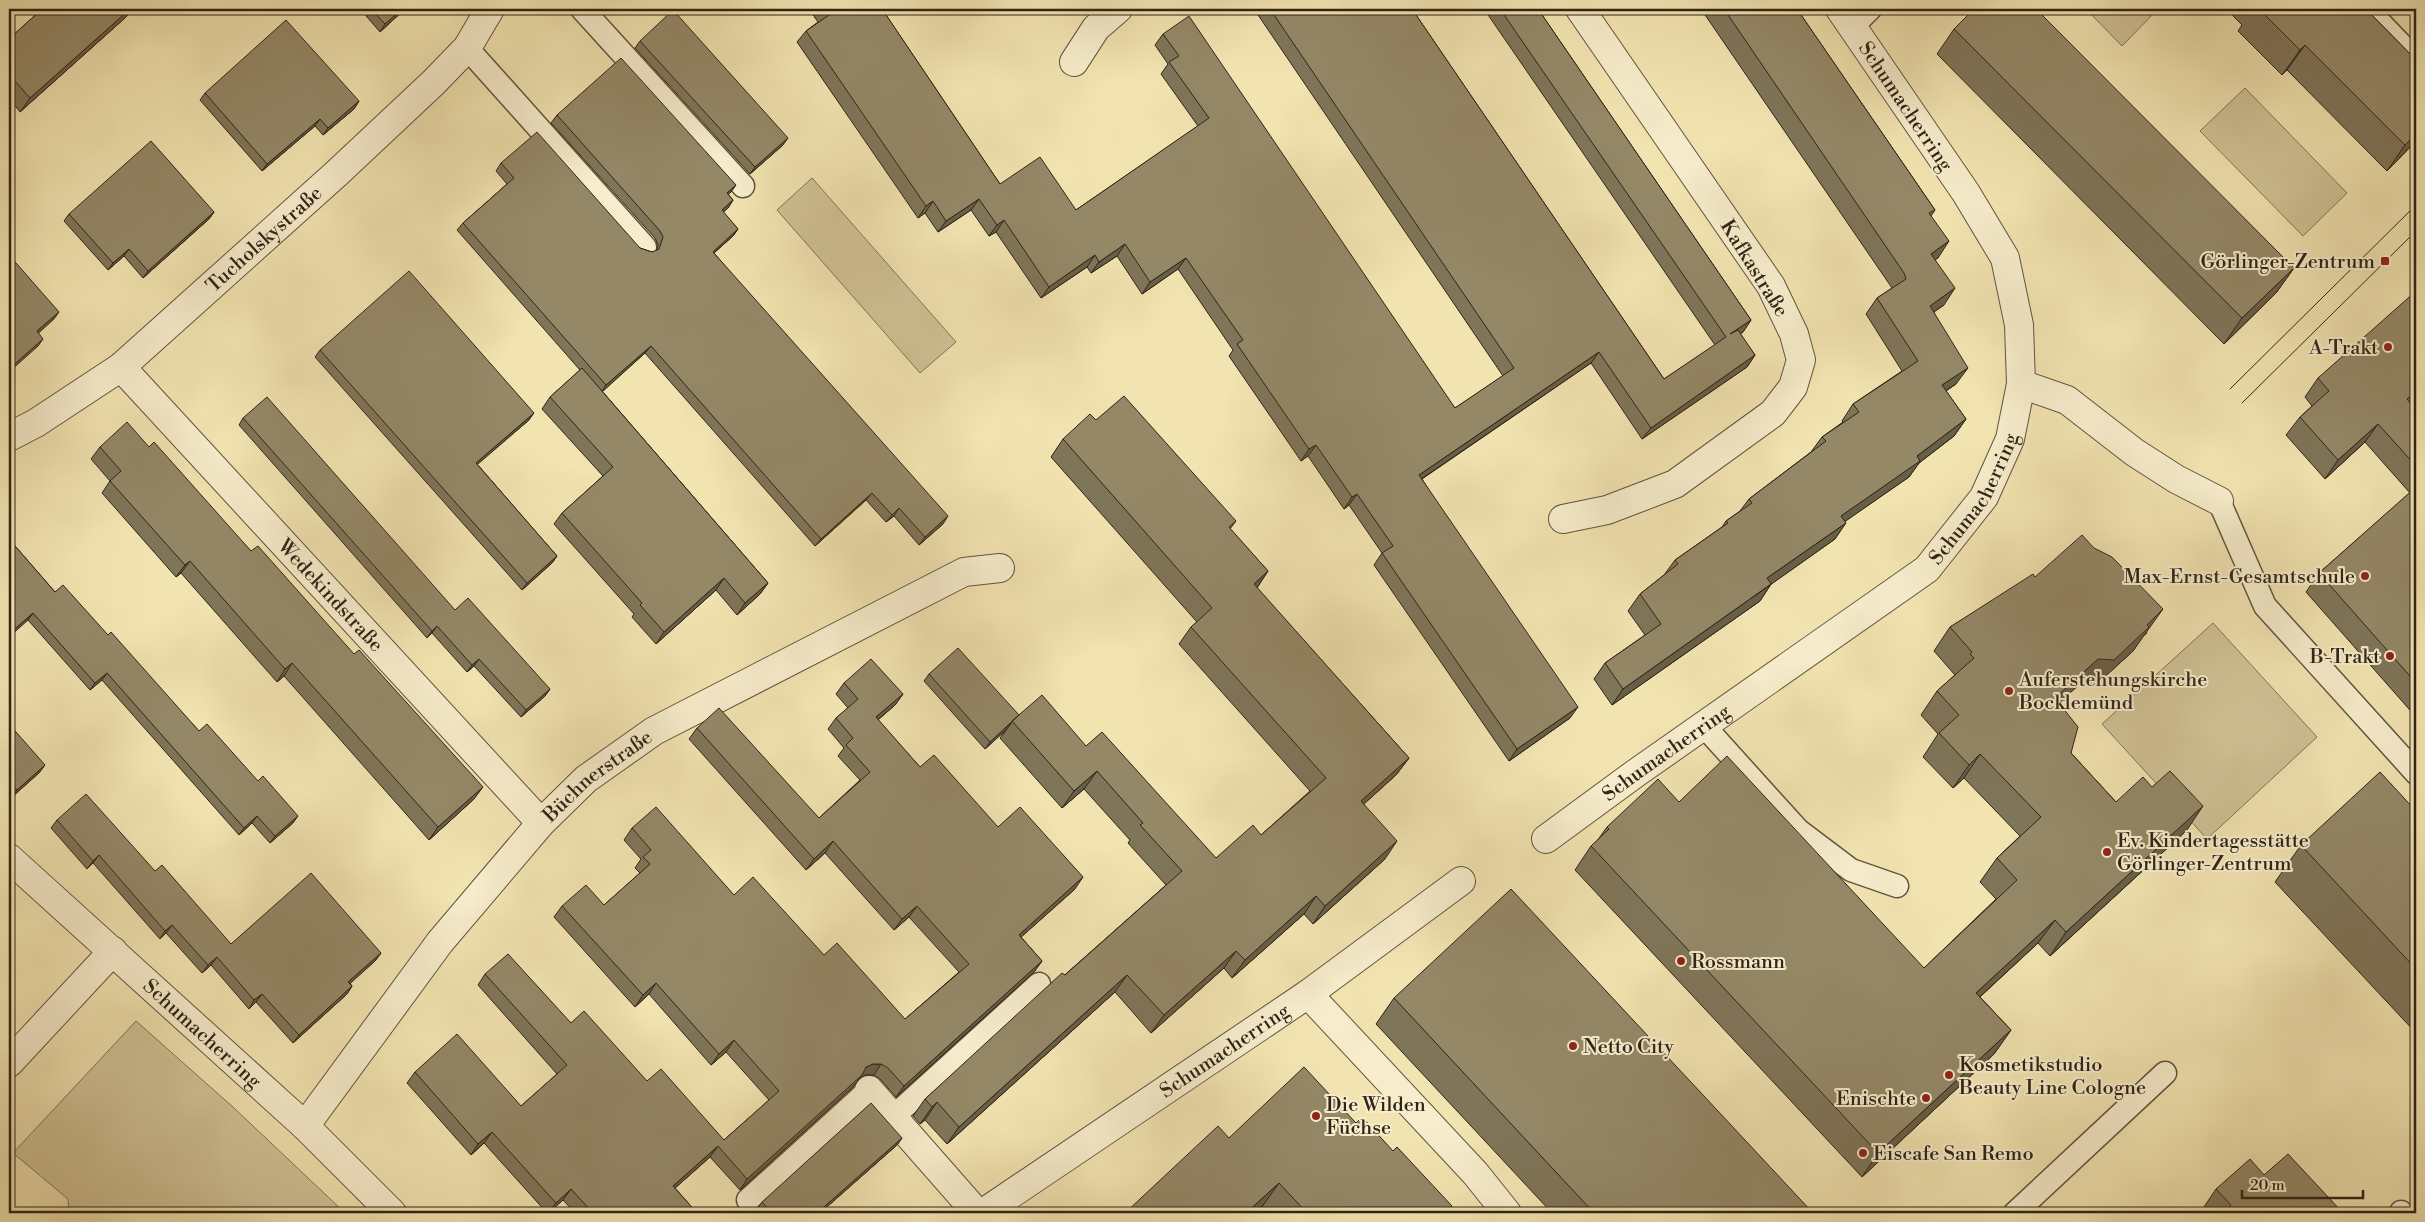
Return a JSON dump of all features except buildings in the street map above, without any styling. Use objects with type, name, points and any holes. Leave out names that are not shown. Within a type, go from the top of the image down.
[{"type":"street","name":"Tucholskystraße","points":[[9,437],[36,423],[121,367],[336,174],[466,48],[490,9]]},
{"type":"street","points":[[1074,62],[1096,28],[1118,9]]},
{"type":"street","name":"Kafkastraße","points":[[1563,519],[1607,510],[1675,484],[1773,413],[1793,387],[1801,360],[1794,334],[1771,286],[1580,9]]},
{"type":"street","name":"Schumacherring","points":[[1546,839],[1927,569],[1984,497],[2010,440],[2021,384],[2019,326],[2005,258],[1854,15]]},
{"type":"street","name":"Wedekindstraße","points":[[121,367],[541,823]]},
{"type":"street","points":[[2021,384],[2067,400],[2134,452],[2176,479],[2219,501]]},
{"type":"street","name":"Büchnerstraße","points":[[305,1126],[440,942],[541,823],[586,779],[654,731],[964,572],[1000,568]]},
{"type":"street","name":"Schumacherring","points":[[9,858],[305,1126],[392,1213]]},
{"type":"street","name":"Schumacherring","points":[[983,1213],[1308,994],[1461,880]]},
{"type":"street","points":[[9,1064],[112,951]]},
{"type":"street","points":[[1308,994],[1475,1173],[1507,1213]]},
{"type":"street","points":[[869,1090],[977,1213]]},
{"type":"lane","points":[[582,9],[743,186]]},
{"type":"lane","points":[[2367,9],[2416,60]]},
{"type":"lane","points":[[466,48],[645,247]]},
{"type":"lane","points":[[2219,501],[2265,606],[2416,773]]},
{"type":"lane","points":[[1704,726],[1798,830],[1851,870],[1897,886]]},
{"type":"lane","points":[[892,1117],[1039,984]]},
{"type":"lane","points":[[2015,1213],[2165,1073]]},
{"type":"lane","points":[[748,1200],[869,1090]]},
{"type":"shaded area","points":[[2088,9],[2158,9],[2122,46]]},
{"type":"shaded area","points":[[2245,88],[2347,193],[2303,236],[2200,131]]},
{"type":"shaded area","points":[[812,178],[956,342],[920,373],[777,210]]},
{"type":"shaded area","points":[[2213,623],[2317,737],[2207,839],[2102,724]]},
{"type":"shaded area","points":[[136,1021],[234,1108],[345,1213],[69,1213],[68,1199],[13,1153]]},
{"type":"tram line","points":[[2230,389],[2416,205]]},
{"type":"tram line","points":[[2242,403],[2416,231]]},
{"type":"place","name":"Görlinger-Zentrum","points":[[2385,261]]},
{"type":"place","name":"A-Trakt","points":[[2388,347]]},
{"type":"place","name":"Max-Ernst-Gesamtschule","points":[[2365,576]]},
{"type":"place","name":"B-Trakt","points":[[2390,656]]},
{"type":"place","name":"Auferstehungskirche Bocklemünd","points":[[2009,691]]},
{"type":"place","name":"Ev. Kindertagesstätte Görlinger-Zentrum","points":[[2107,852]]},
{"type":"place","name":"Rossmann","points":[[1681,961]]},
{"type":"place","name":"Netto City","points":[[1573,1046]]},
{"type":"place","name":"Kosmetikstudio Beauty Line Cologne","points":[[1949,1075]]},
{"type":"place","name":"Enischte","points":[[1926,1098]]},
{"type":"place","name":"Die Wilden Füchse","points":[[1316,1116]]},
{"type":"place","name":"Eiscafe San Remo","points":[[1863,1153]]}]
